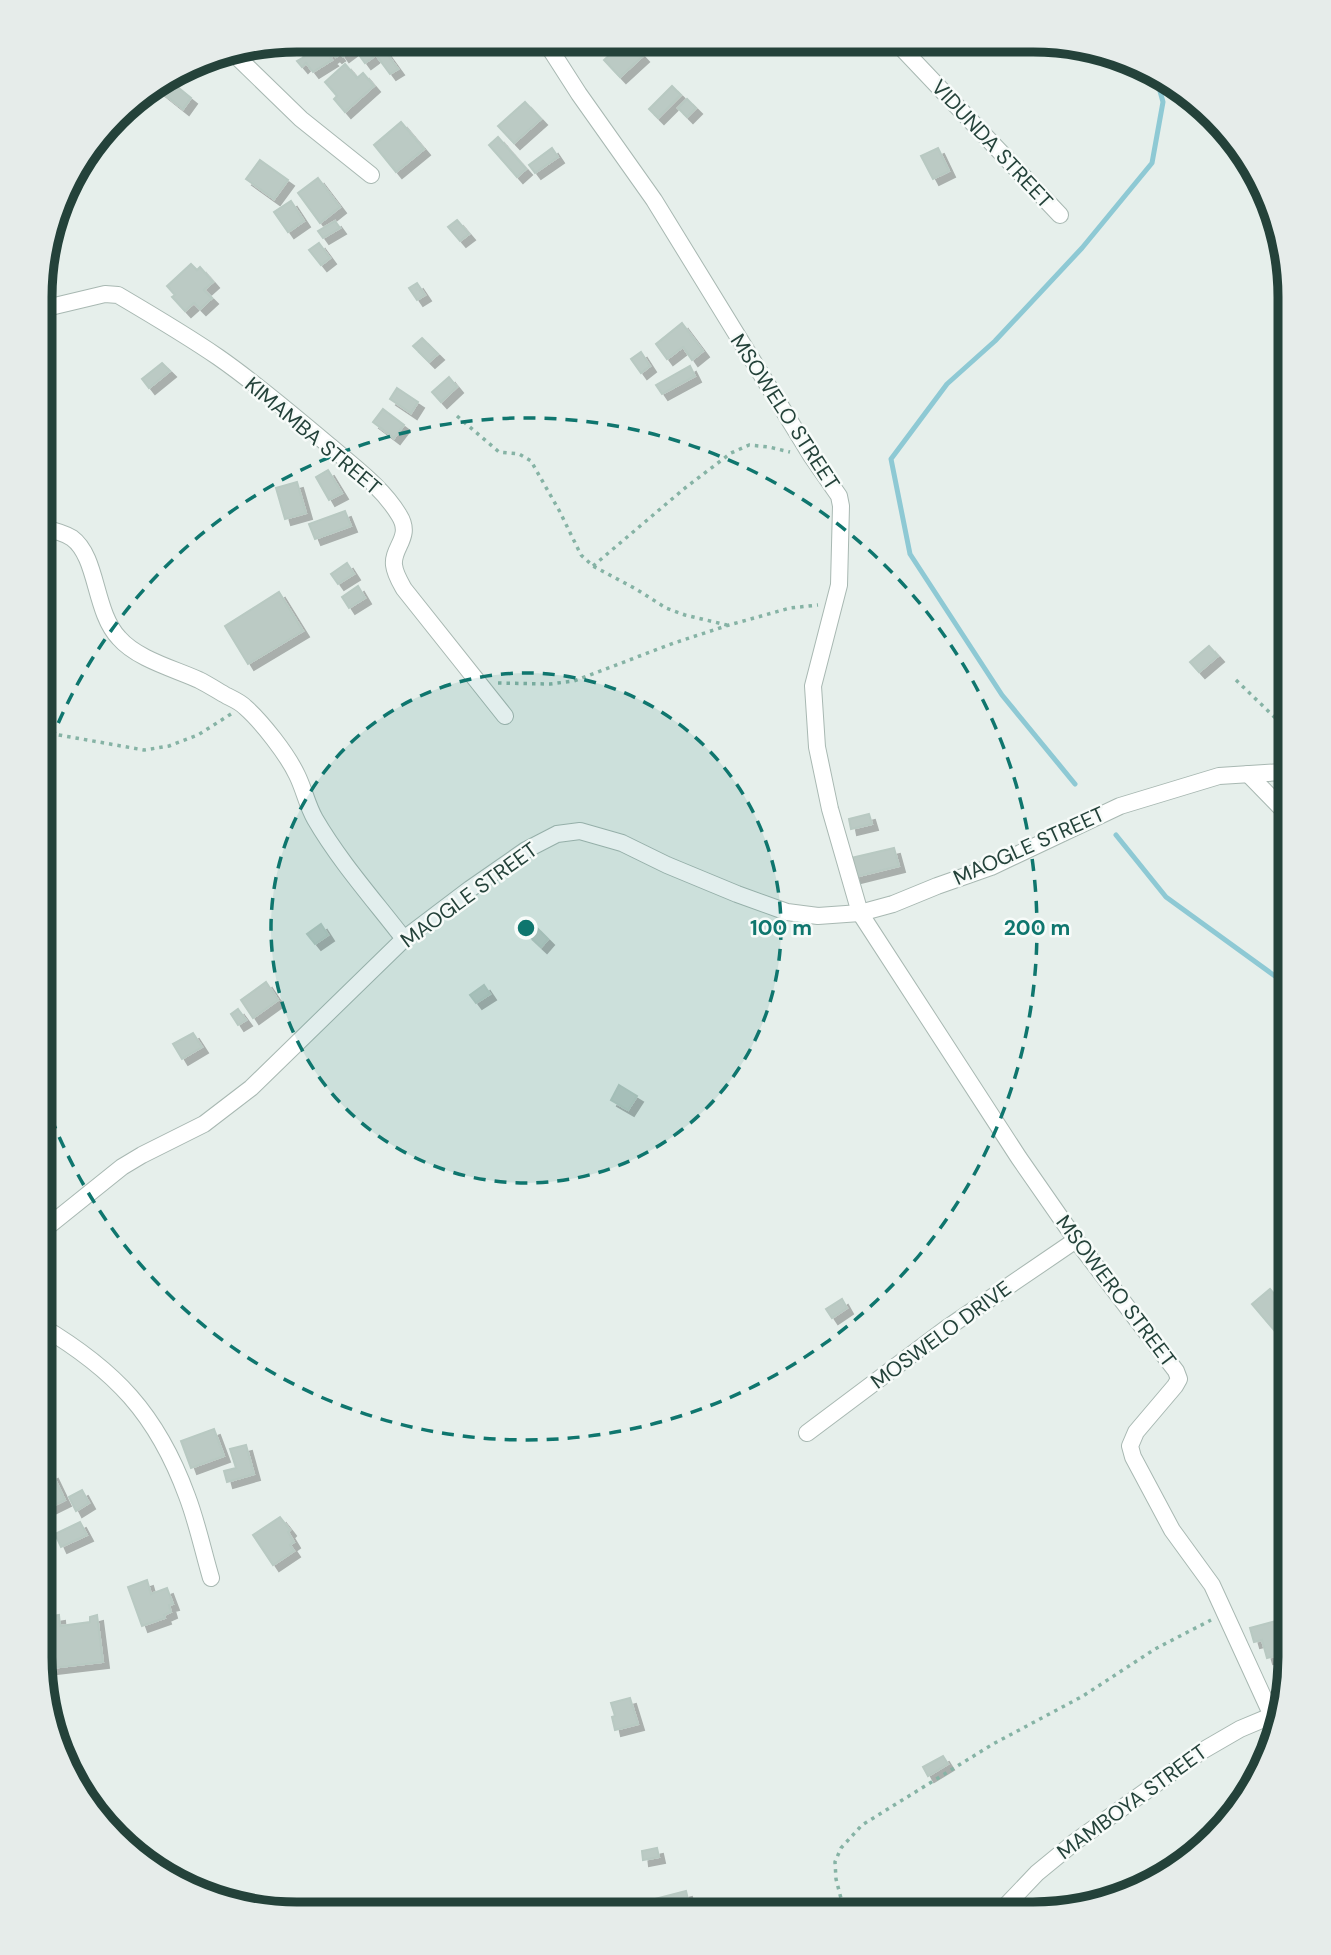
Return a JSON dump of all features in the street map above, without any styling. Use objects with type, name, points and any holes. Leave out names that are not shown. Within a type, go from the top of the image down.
[{"type":"street","name":"MSOWELO STREET","points":[[552,52],[654,200],[812,457],[839,496],[839,585],[813,686],[817,747],[830,809],[860,913]]},
{"type":"street","name":"VIDUNDA STREET","points":[[905,52],[1060,215]]},
{"type":"street","points":[[240,60],[301,119],[372,175]]},
{"type":"street","name":"KIMAMBA STREET","points":[[52,307],[105,294],[118,295],[219,358],[361,473],[401,517],[404,529],[402,542],[393,562],[395,573],[404,589],[505,716]]},
{"type":"street","points":[[52,531],[73,539],[83,550],[108,623],[119,639],[152,660],[200,681],[244,706],[281,750],[296,774],[313,817],[340,857],[404,939]]},
{"type":"street","name":"MAOGLE STREET","points":[[52,1223],[122,1167],[204,1124],[251,1088],[404,939],[526,850],[556,834],[580,831],[622,843],[679,870],[787,912],[818,916],[860,913],[893,904],[991,867],[1120,806],[1219,776],[1278,772]]},
{"type":"street","points":[[1248,774],[1278,805]]},
{"type":"street","name":"MSOWERO STREET","points":[[860,913],[960,1069],[1076,1240],[1176,1371],[1179,1379],[1175,1386],[1136,1432],[1130,1446],[1133,1457],[1172,1530],[1212,1585],[1274,1706]]},
{"type":"street","name":"MOSWELO DRIVE","points":[[807,1433],[947,1328],[1076,1240]]},
{"type":"street","points":[[52,1333],[105,1370],[133,1398],[161,1438],[187,1496],[211,1578]]},
{"type":"street","name":"MAMBOYA STREET","points":[[1009,1902],[1037,1873],[1076,1841],[1202,1751],[1270,1717]]},
{"type":"path","points":[[457,416],[499,452],[519,454],[531,461],[581,555],[593,566],[666,608],[729,625]]},
{"type":"path","points":[[593,566],[731,453],[749,445],[812,457]]},
{"type":"path","points":[[473,676],[505,684],[574,681],[729,625],[790,608],[833,603]]},
{"type":"path","points":[[1236,680],[1278,720]]},
{"type":"path","points":[[52,734],[144,750],[169,746],[198,735],[244,706]]},
{"type":"path","points":[[842,1902],[835,1862],[841,1848],[862,1825],[993,1744],[1083,1696],[1156,1649],[1225,1613]]},
{"type":"building","points":[[300,52],[337,52],[339,55],[334,55],[330,58],[332,60],[313,72],[306,63],[302,67],[297,61],[304,57]]},
{"type":"building","points":[[357,52],[386,52],[398,69],[390,74],[376,55],[365,63]]},
{"type":"building","points":[[613,52],[639,52],[643,56],[620,77],[604,60]]},
{"type":"building","points":[[345,64],[357,78],[363,73],[374,86],[345,112],[334,99],[337,96],[325,82]]},
{"type":"building","points":[[175,85],[191,98],[183,109],[163,93]]},
{"type":"building","points":[[672,86],[681,95],[658,118],[649,109]]},
{"type":"building","points":[[687,99],[696,108],[687,117],[678,108]]},
{"type":"building","points":[[525,102],[541,119],[514,143],[498,126]]},
{"type":"building","points":[[401,122],[424,149],[396,172],[374,145]]},
{"type":"building","points":[[498,137],[526,169],[517,177],[489,145]]},
{"type":"building","points":[[552,148],[558,157],[535,173],[529,165]]},
{"type":"building","points":[[938,148],[949,171],[933,179],[921,156]]},
{"type":"building","points":[[260,160],[288,180],[274,199],[246,179]]},
{"type":"building","points":[[318,178],[340,207],[320,223],[298,193]]},
{"type":"building","points":[[291,201],[304,221],[288,232],[274,212]]},
{"type":"building","points":[[457,220],[469,234],[460,241],[448,227]]},
{"type":"building","points":[[335,221],[340,228],[323,238],[318,231]]},
{"type":"building","points":[[319,243],[330,258],[321,265],[309,250]]},
{"type":"building","points":[[191,264],[197,270],[200,267],[213,282],[204,290],[212,298],[200,309],[194,303],[185,311],[172,297],[175,295],[167,286]]},
{"type":"building","points":[[417,283],[425,295],[417,300],[409,288]]},
{"type":"building","points":[[682,323],[703,351],[692,360],[683,347],[667,359],[656,344]]},
{"type":"building","points":[[422,338],[438,354],[429,362],[413,346]]},
{"type":"building","points":[[641,352],[650,366],[641,373],[631,359]]},
{"type":"building","points":[[162,363],[170,371],[149,388],[142,379]]},
{"type":"building","points":[[690,366],[695,376],[662,394],[656,385]]},
{"type":"building","points":[[449,377],[457,387],[441,402],[432,392]]},
{"type":"building","points":[[397,388],[418,402],[411,413],[390,399]]},
{"type":"building","points":[[383,409],[404,425],[394,438],[373,422]]},
{"type":"building","points":[[328,470],[342,493],[329,500],[316,477]]},
{"type":"building","points":[[297,482],[306,513],[285,519],[276,488]]},
{"type":"building","points":[[345,511],[351,526],[315,539],[309,524]]},
{"type":"building","points":[[347,563],[354,574],[338,584],[331,574]]},
{"type":"building","points":[[358,586],[365,598],[349,608],[342,597]]},
{"type":"building","points":[[279,592],[303,631],[248,664],[225,626]]},
{"type":"building","points":[[1209,646],[1218,656],[1199,672],[1190,662]]},
{"type":"building","points":[[869,814],[872,824],[851,829],[849,819]]},
{"type":"building","points":[[894,848],[899,866],[855,877],[851,858]]},
{"type":"building","points":[[321,924],[328,935],[315,944],[307,934]]},
{"type":"building","points":[[535,926],[548,939],[541,947],[527,934]]},
{"type":"building","points":[[266,982],[278,1000],[253,1018],[241,1000]]},
{"type":"building","points":[[484,985],[490,994],[476,1003],[470,995]]},
{"type":"building","points":[[238,1009],[246,1020],[238,1025],[231,1014]]},
{"type":"building","points":[[193,1033],[202,1047],[182,1059],[173,1044]]},
{"type":"building","points":[[619,1085],[637,1096],[628,1110],[611,1100]]},
{"type":"building","points":[[1270,1289],[1278,1299],[1278,1326],[1274,1330],[1252,1304]]},
{"type":"building","points":[[842,1299],[847,1308],[832,1318],[826,1309]]},
{"type":"building","points":[[214,1429],[224,1456],[191,1468],[181,1441]]},
{"type":"building","points":[[246,1445],[254,1474],[227,1482],[224,1471],[236,1468],[230,1449]]},
{"type":"building","points":[[52,1473],[65,1500],[52,1506]]},
{"type":"building","points":[[82,1490],[89,1503],[76,1511],[69,1497]]},
{"type":"building","points":[[280,1517],[290,1530],[288,1532],[294,1542],[290,1545],[294,1551],[273,1565],[253,1535]]},
{"type":"building","points":[[80,1522],[87,1535],[61,1547],[55,1534]]},
{"type":"building","points":[[147,1580],[151,1594],[167,1588],[173,1604],[169,1605],[171,1612],[164,1615],[165,1618],[142,1626],[128,1587]]},
{"type":"building","points":[[59,1615],[60,1626],[90,1622],[90,1617],[97,1615],[103,1662],[53,1668],[52,1616]]},
{"type":"building","points":[[1278,1620],[1278,1655],[1267,1658],[1262,1640],[1254,1642],[1250,1628]]},
{"type":"building","points":[[630,1698],[638,1724],[615,1730],[611,1703]]},
{"type":"building","points":[[943,1756],[948,1764],[928,1776],[923,1767]]},
{"type":"building","points":[[657,1848],[659,1857],[643,1860],[642,1851]]},
{"type":"building","points":[[686,1891],[689,1902],[656,1902],[655,1899]]},
{"type":"waterway","points":[[1075,784],[1002,695],[910,554],[891,459],[947,384],[995,341],[1082,248],[1152,163],[1163,102],[1159,87]]},
{"type":"waterway","points":[[1116,835],[1166,897],[1278,978]]}]
